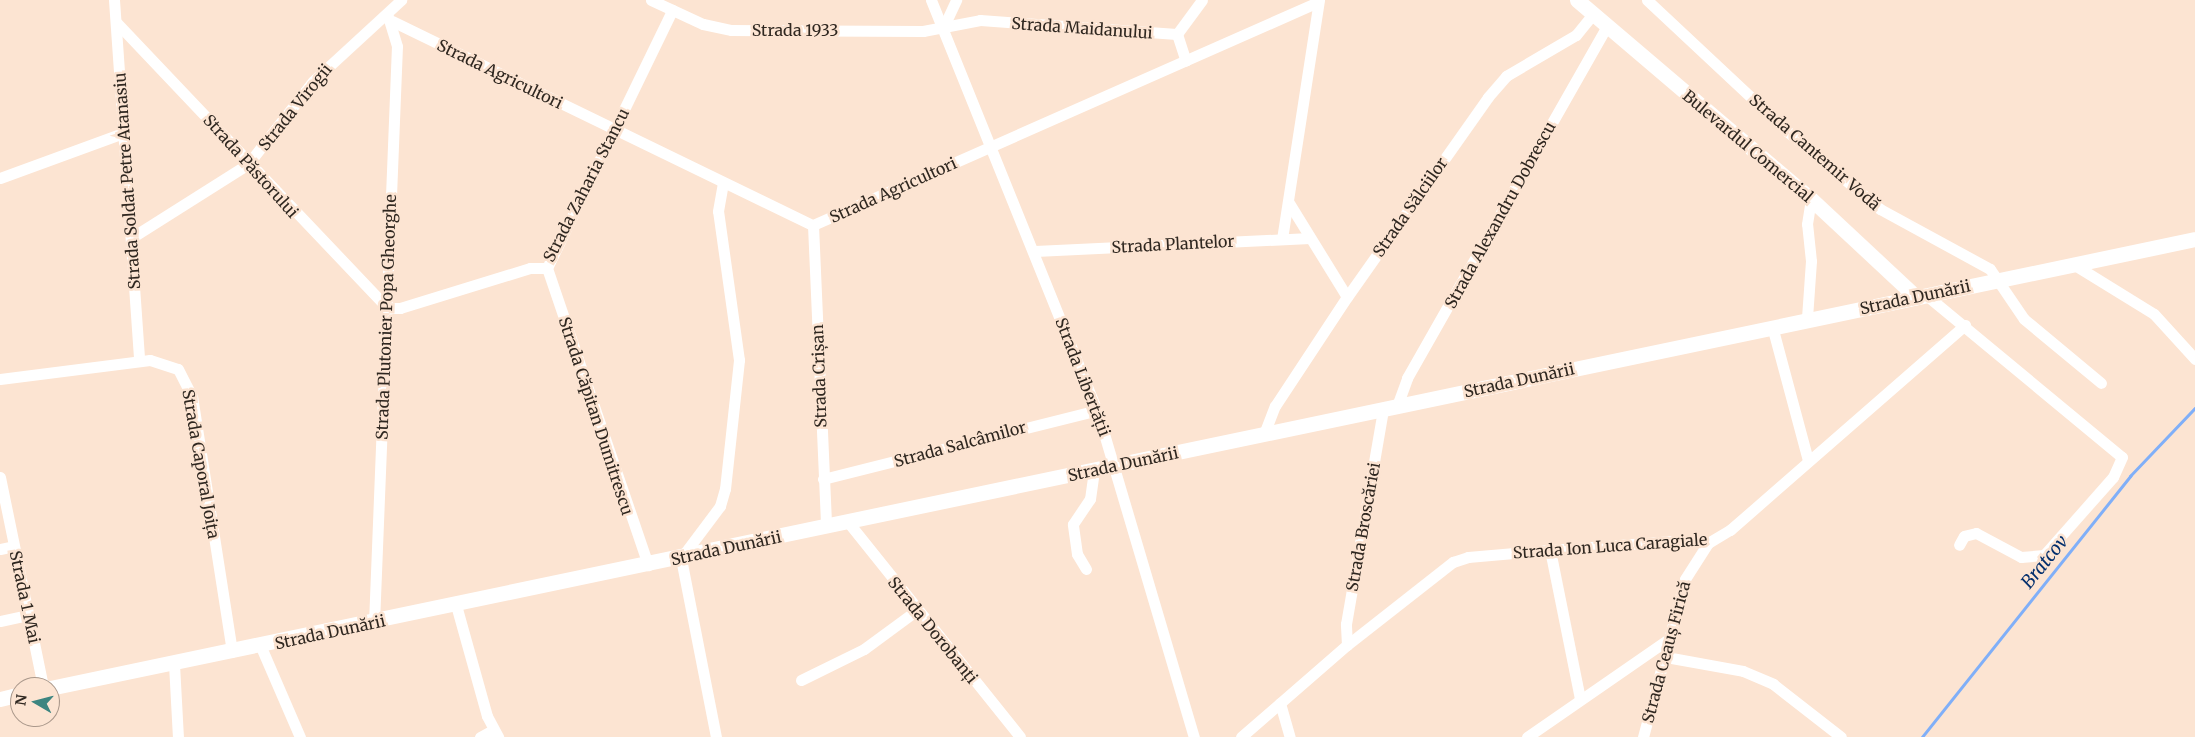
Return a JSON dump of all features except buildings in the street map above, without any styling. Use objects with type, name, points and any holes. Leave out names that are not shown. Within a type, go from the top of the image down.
[{"type":"main road","name":"Bulevardul Comercial","points":[[1577,0],[1811,199],[1921,296]]},
{"type":"main road","name":"Strada Dunării","points":[[60,686],[261,647],[1808,318],[2195,239]]},
{"type":"street","name":"Strada Soldat Petre Atanasiu","points":[[114,0],[139,361]]},
{"type":"street","name":"Strada Virogii","points":[[131,238],[248,164],[313,81],[389,17],[401,0]]},
{"type":"street","name":"Strada 1933","points":[[651,0],[672,10],[731,30],[923,31],[944,26]]},
{"type":"street","name":"Strada Libertății","points":[[931,0],[944,26],[993,146],[1097,410],[1194,737]]},
{"type":"street","points":[[944,26],[956,0]]},
{"type":"street","points":[[1186,61],[1177,34],[1202,0]]},
{"type":"street","name":"Strada Cantemir Vodă","points":[[1647,0],[1788,132],[1880,209],[1981,262],[2000,279],[2024,319],[2101,384]]},
{"type":"street","name":"Strada Agricultori","points":[[389,17],[615,130],[813,225],[1318,1]]},
{"type":"street","points":[[1282,239],[1318,1]]},
{"type":"street","name":"Strada Zaharia Stancu","points":[[387,308],[400,308],[530,268],[547,268],[672,10]]},
{"type":"street","name":"Strada Sălciilor","points":[[1264,434],[1276,406],[1347,297],[1488,97],[1506,76],[1576,34],[1593,14]]},
{"type":"street","name":"Strada Plutonier Popa Gheorghe","points":[[374,622],[397,46],[389,17]]},
{"type":"street","name":"Strada Maidanului","points":[[944,26],[980,20],[1177,34]]},
{"type":"street","name":"Strada Păstorului","points":[[116,22],[248,164],[387,308]]},
{"type":"street","name":"Strada Alexandru Dobrescu","points":[[1390,407],[1607,26]]},
{"type":"street","points":[[0,178],[123,133]]},
{"type":"street","points":[[716,737],[681,558],[720,506],[728,470],[739,360],[717,203],[723,182]]},
{"type":"street","points":[[1808,318],[1811,261],[1807,224],[1811,199]]},
{"type":"street","points":[[1288,203],[1347,297]]},
{"type":"street","name":"Strada Crișan","points":[[813,225],[826,527]]},
{"type":"street","name":"Strada Plantelor","points":[[1035,251],[1310,238]]},
{"type":"street","points":[[2072,264],[2154,314],[2195,359]]},
{"type":"street","name":"Strada Căpitan Dumitrescu","points":[[547,268],[648,565]]},
{"type":"street","points":[[1921,296],[1965,325],[2122,460],[2044,554],[2021,557],[1976,533],[1964,536],[1959,546]]},
{"type":"street","name":"Strada Ion Luca Caragiale","points":[[1241,737],[1347,645],[1453,562],[1468,557],[1674,540],[1708,543],[1730,530],[1965,325]]},
{"type":"street","points":[[1772,326],[1808,460]]},
{"type":"street","name":"Strada Caporal Joița","points":[[0,379],[139,361],[170,363],[190,387],[232,652]]},
{"type":"street","name":"Strada Broscăriei","points":[[1347,645],[1346,624],[1390,407]]},
{"type":"street","name":"Strada Salcâmilor","points":[[823,480],[1097,410]]},
{"type":"street","points":[[1086,569],[1077,554],[1073,524],[1090,498],[1094,471]]},
{"type":"street","name":"Strada 1 Mai","points":[[0,477],[41,677]]},
{"type":"street","name":"Strada Dorobanți","points":[[848,522],[1020,737]]},
{"type":"street","name":"Strada Ceauș Firică","points":[[1643,737],[1685,580],[1708,543]]},
{"type":"street","points":[[0,549],[14,546]]},
{"type":"street","points":[[1550,550],[1580,698]]},
{"type":"street","points":[[456,605],[496,733],[480,737]]},
{"type":"street","points":[[801,680],[864,649],[917,610]]},
{"type":"street","points":[[0,621],[28,615]]},
{"type":"street","points":[[1527,737],[1580,698],[1670,638]]},
{"type":"street","points":[[261,647],[300,737]]},
{"type":"street","points":[[1666,656],[1743,671],[1773,684],[1841,737]]},
{"type":"street","points":[[174,664],[178,737]]},
{"type":"street","points":[[1280,703],[1290,737]]},
{"type":"waterway","name":"Bratcov","points":[[1922,737],[2130,476],[2195,408]]}]
